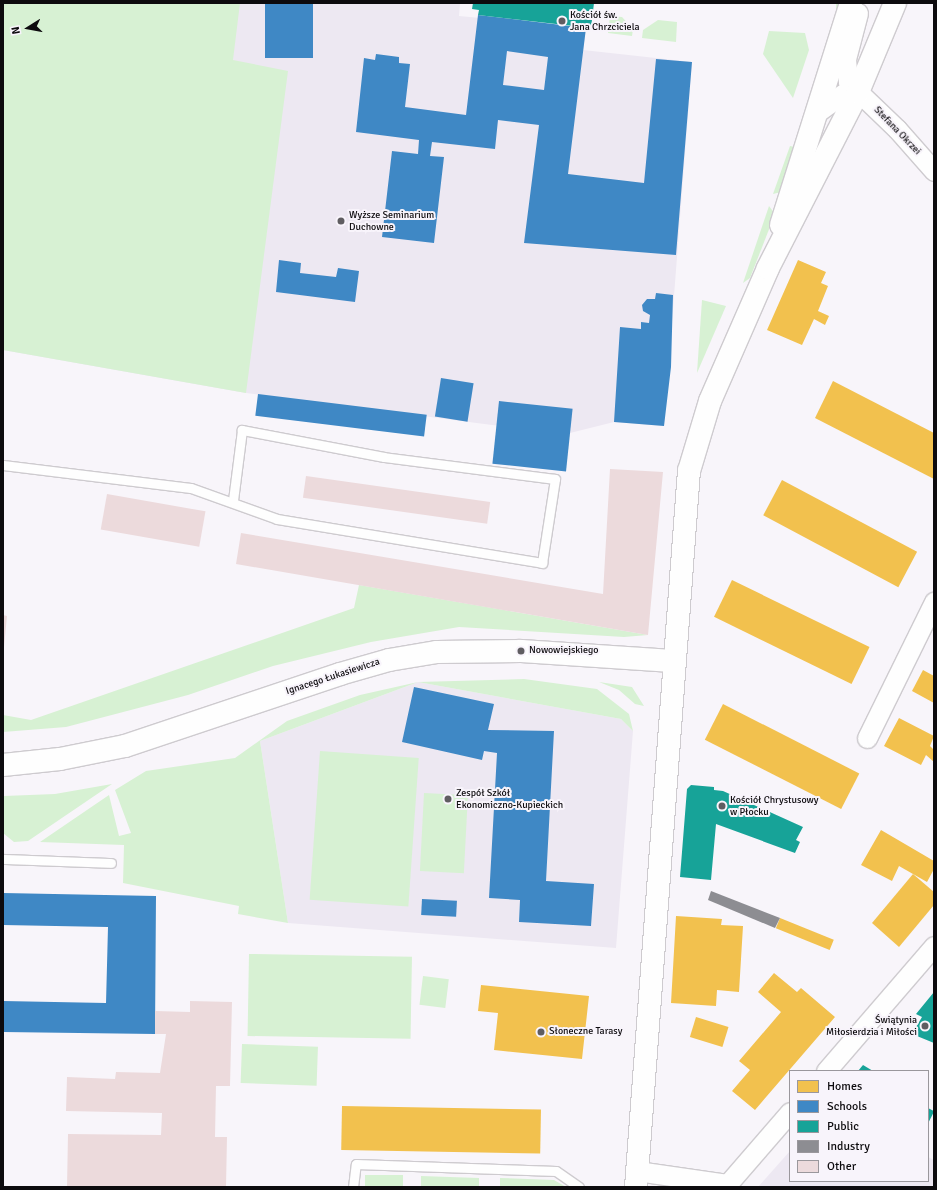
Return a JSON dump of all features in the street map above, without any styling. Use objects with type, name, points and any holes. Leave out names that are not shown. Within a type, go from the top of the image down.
[{"type":"street","points":[[768,268],[851,3]]},
{"type":"street","name":"Stefana Okrzei","points":[[861,3],[846,59],[848,82],[934,171]]},
{"type":"street","points":[[789,1113],[726,1185],[637,1179],[673,661],[688,471],[696,439],[768,268],[858,92],[895,3]]},
{"type":"street","points":[[815,114],[843,94],[858,92]]},
{"type":"street","points":[[867,738],[934,602]]},
{"type":"street","name":"Ignacego Łukasiewicza","points":[[3,764],[60,759],[125,746],[340,674],[389,660],[437,652],[521,651],[673,661]]},
{"type":"street","points":[[827,1070],[934,946]]},
{"type":"lane","points":[[3,465],[191,488],[232,500],[277,519],[542,563],[555,479],[384,457],[242,430],[232,500]]},
{"type":"lane","points":[[3,859],[111,863]]},
{"type":"lane","points":[[353,1187],[356,1164],[556,1171],[579,1187]]},
{"type":"shaded area","name":"Wyższe Seminarium Duchowne","points":[[3,3],[460,3],[459,16],[586,28],[583,50],[692,62],[664,426],[614,422],[570,433],[492,425],[246,393],[3,350]]},
{"type":"shaded area","name":"Zespół Szkół Ekonomiczno-Kupieckich","points":[[418,682],[621,719],[633,731],[616,948],[288,923],[260,741]]},
{"type":"shaded area","points":[[789,1152],[789,1182],[929,1182],[929,1158],[934,1160],[934,1187],[758,1187]]},
{"type":"green space","points":[[3,3],[240,3],[233,60],[288,71],[246,393],[3,350]]},
{"type":"green space","points":[[836,3],[843,3],[843,131],[836,131]]},
{"type":"green space","points":[[610,16],[622,17],[633,29],[632,36],[608,33]]},
{"type":"green space","points":[[658,20],[677,22],[676,42],[642,38],[643,30]]},
{"type":"green space","points":[[769,31],[805,33],[809,50],[793,98],[763,54]]},
{"type":"green space","points":[[790,146],[795,147],[781,192],[773,194]]},
{"type":"green space","points":[[769,206],[775,214],[750,278],[743,283]]},
{"type":"green space","points":[[702,300],[726,306],[697,373]]},
{"type":"green space","points":[[359,585],[648,635],[624,637],[459,627],[371,642],[273,666],[188,695],[66,727],[3,732],[3,715],[31,720],[354,608]]},
{"type":"green space","points":[[524,679],[597,689],[629,714],[633,731],[621,719],[418,682]]},
{"type":"green space","points":[[418,682],[260,741],[288,923],[238,914],[239,906],[123,883],[124,845],[40,842],[109,795],[119,836],[131,833],[115,790],[146,771],[235,758],[287,721],[360,695]]},
{"type":"green space","points":[[599,682],[632,687],[644,706],[635,704],[619,690]]},
{"type":"green space","points":[[320,751],[419,758],[408,907],[310,900]]},
{"type":"green space","points":[[112,784],[28,841],[14,842],[3,833],[4,796],[55,794]]},
{"type":"green space","points":[[424,793],[468,795],[464,873],[420,871]]},
{"type":"green space","points":[[249,954],[412,957],[411,1039],[248,1036]]},
{"type":"green space","points":[[423,976],[449,979],[445,1008],[419,1005]]},
{"type":"green space","points":[[242,1044],[318,1047],[317,1086],[241,1083]]},
{"type":"green space","points":[[365,1175],[403,1175],[403,1187],[365,1187]]},
{"type":"green space","points":[[421,1176],[479,1178],[479,1187],[421,1187]]},
{"type":"green space","points":[[500,1178],[554,1180],[566,1187],[500,1187]]},
{"type":"building: Homes","points":[[798,260],[826,272],[821,283],[828,286],[818,311],[829,316],[825,325],[814,319],[802,345],[767,330]]},
{"type":"building: Homes","points":[[833,381],[934,433],[934,479],[815,418]]},
{"type":"building: Homes","points":[[782,480],[917,552],[898,587],[763,515]]},
{"type":"building: Homes","points":[[732,580],[870,647],[852,684],[714,617]]},
{"type":"building: Homes","points":[[923,670],[934,676],[934,703],[912,691]]},
{"type":"building: Homes","points":[[723,704],[859,773],[841,809],[705,740]]},
{"type":"building: Homes","points":[[899,718],[934,736],[930,746],[934,750],[934,762],[926,755],[921,765],[884,746]]},
{"type":"building: Homes","points":[[881,830],[934,861],[934,869],[927,882],[899,866],[892,881],[861,865]]},
{"type":"building: Homes","points":[[913,874],[934,892],[934,905],[899,947],[872,923]]},
{"type":"building: Homes","points":[[676,916],[722,919],[721,925],[743,926],[739,992],[717,990],[716,1006],[671,1003]]},
{"type":"building: Homes","points":[[780,918],[834,940],[830,950],[776,928]]},
{"type":"building: Homes","points":[[774,973],[797,992],[801,988],[835,1017],[755,1110],[732,1091],[750,1070],[739,1061],[781,1012],[758,992]]},
{"type":"building: Homes","name":"Słoneczne Tarasy","points":[[481,985],[589,996],[582,1059],[494,1050],[498,1013],[478,1011]]},
{"type":"building: Homes","points":[[696,1017],[729,1027],[722,1047],[690,1037]]},
{"type":"building: Homes","points":[[342,1106],[541,1109],[540,1153],[341,1150]]},
{"type":"building: Schools","points":[[265,3],[313,3],[313,58],[265,58]]},
{"type":"building: Schools","points":[[478,15],[586,28],[568,174],[644,183],[656,59],[692,62],[676,255],[524,243],[539,125],[498,120],[495,149],[432,142],[430,156],[444,157],[434,243],[382,237],[392,151],[418,154],[419,140],[356,132],[364,58],[375,60],[376,54],[399,57],[399,63],[410,64],[405,107],[466,115]],"holes":[[[507,51],[548,57],[544,90],[503,85]]]},
{"type":"building: Schools","points":[[279,260],[301,263],[300,273],[336,277],[338,268],[359,271],[355,302],[276,292]]},
{"type":"building: Schools","points":[[656,293],[673,295],[671,367],[664,426],[614,422],[620,327],[641,329],[641,322],[649,323],[650,315],[643,311],[642,305],[647,299],[655,299]]},
{"type":"building: Schools","points":[[441,378],[474,383],[467,422],[435,417]]},
{"type":"building: Schools","points":[[258,394],[427,415],[424,437],[255,416]]},
{"type":"building: Schools","points":[[499,401],[573,409],[566,471],[492,464]]},
{"type":"building: Schools","points":[[414,687],[494,704],[488,730],[554,731],[546,881],[594,884],[591,926],[519,922],[520,900],[489,898],[497,753],[484,751],[482,760],[402,742]]},
{"type":"building: Schools","points":[[3,893],[156,896],[155,1034],[3,1032],[3,1001],[106,1003],[108,927],[3,925]]},
{"type":"building: Schools","points":[[422,899],[457,901],[456,917],[421,915]]},
{"type":"building: Public","name":"Kościół św. Jana Chrzciciela","points":[[473,3],[594,3],[591,28],[478,15],[479,10],[472,9]]},
{"type":"building: Public","name":"Kościół Chrystusowy w Płocku","points":[[691,785],[714,787],[714,790],[723,791],[803,827],[796,840],[800,842],[795,853],[716,824],[711,880],[680,877],[687,789]]},
{"type":"building: Public","name":"Świątynia Miłosierdzia i Miłości","points":[[934,992],[934,1043],[912,1034],[922,1017],[916,1014]]},
{"type":"building: Public","name":"Świątynia Miłosierdzia i Miłości","points":[[863,1065],[871,1070],[859,1070]]},
{"type":"building: Public","points":[[929,1109],[934,1112],[929,1121]]},
{"type":"building: Industry","points":[[711,891],[780,918],[775,928],[708,900]]},
{"type":"building: Other","points":[[610,469],[663,472],[648,635],[236,564],[241,533],[603,594]]},
{"type":"building: Other","points":[[306,476],[490,502],[487,524],[303,498]]},
{"type":"building: Other","points":[[107,494],[205,511],[199,547],[101,529]]},
{"type":"building: Other","points":[[3,615],[7,616],[4,647],[3,647]]},
{"type":"building: Other","points":[[190,1001],[232,1002],[230,1086],[216,1086],[215,1137],[227,1137],[226,1187],[67,1187],[68,1134],[161,1135],[162,1113],[66,1111],[67,1077],[115,1079],[116,1072],[160,1073],[166,1034],[155,1034],[155,1011],[190,1012]]},
{"type":"place","name":"Kościół św. Jana Chrzciciela","points":[[562,21]]},
{"type":"place","name":"Wyższe Seminarium Duchowne","points":[[341,221]]},
{"type":"place","name":"Nowowiejskiego","points":[[521,651]]},
{"type":"place","name":"Zespół Szkół Ekonomiczno-Kupieckich","points":[[448,799]]},
{"type":"place","name":"Kościół Chrystusowy w Płocku","points":[[722,806]]},
{"type":"place","name":"Świątynia Miłosierdzia i Miłości","points":[[925,1026]]},
{"type":"place","name":"Słoneczne Tarasy","points":[[541,1032]]}]
